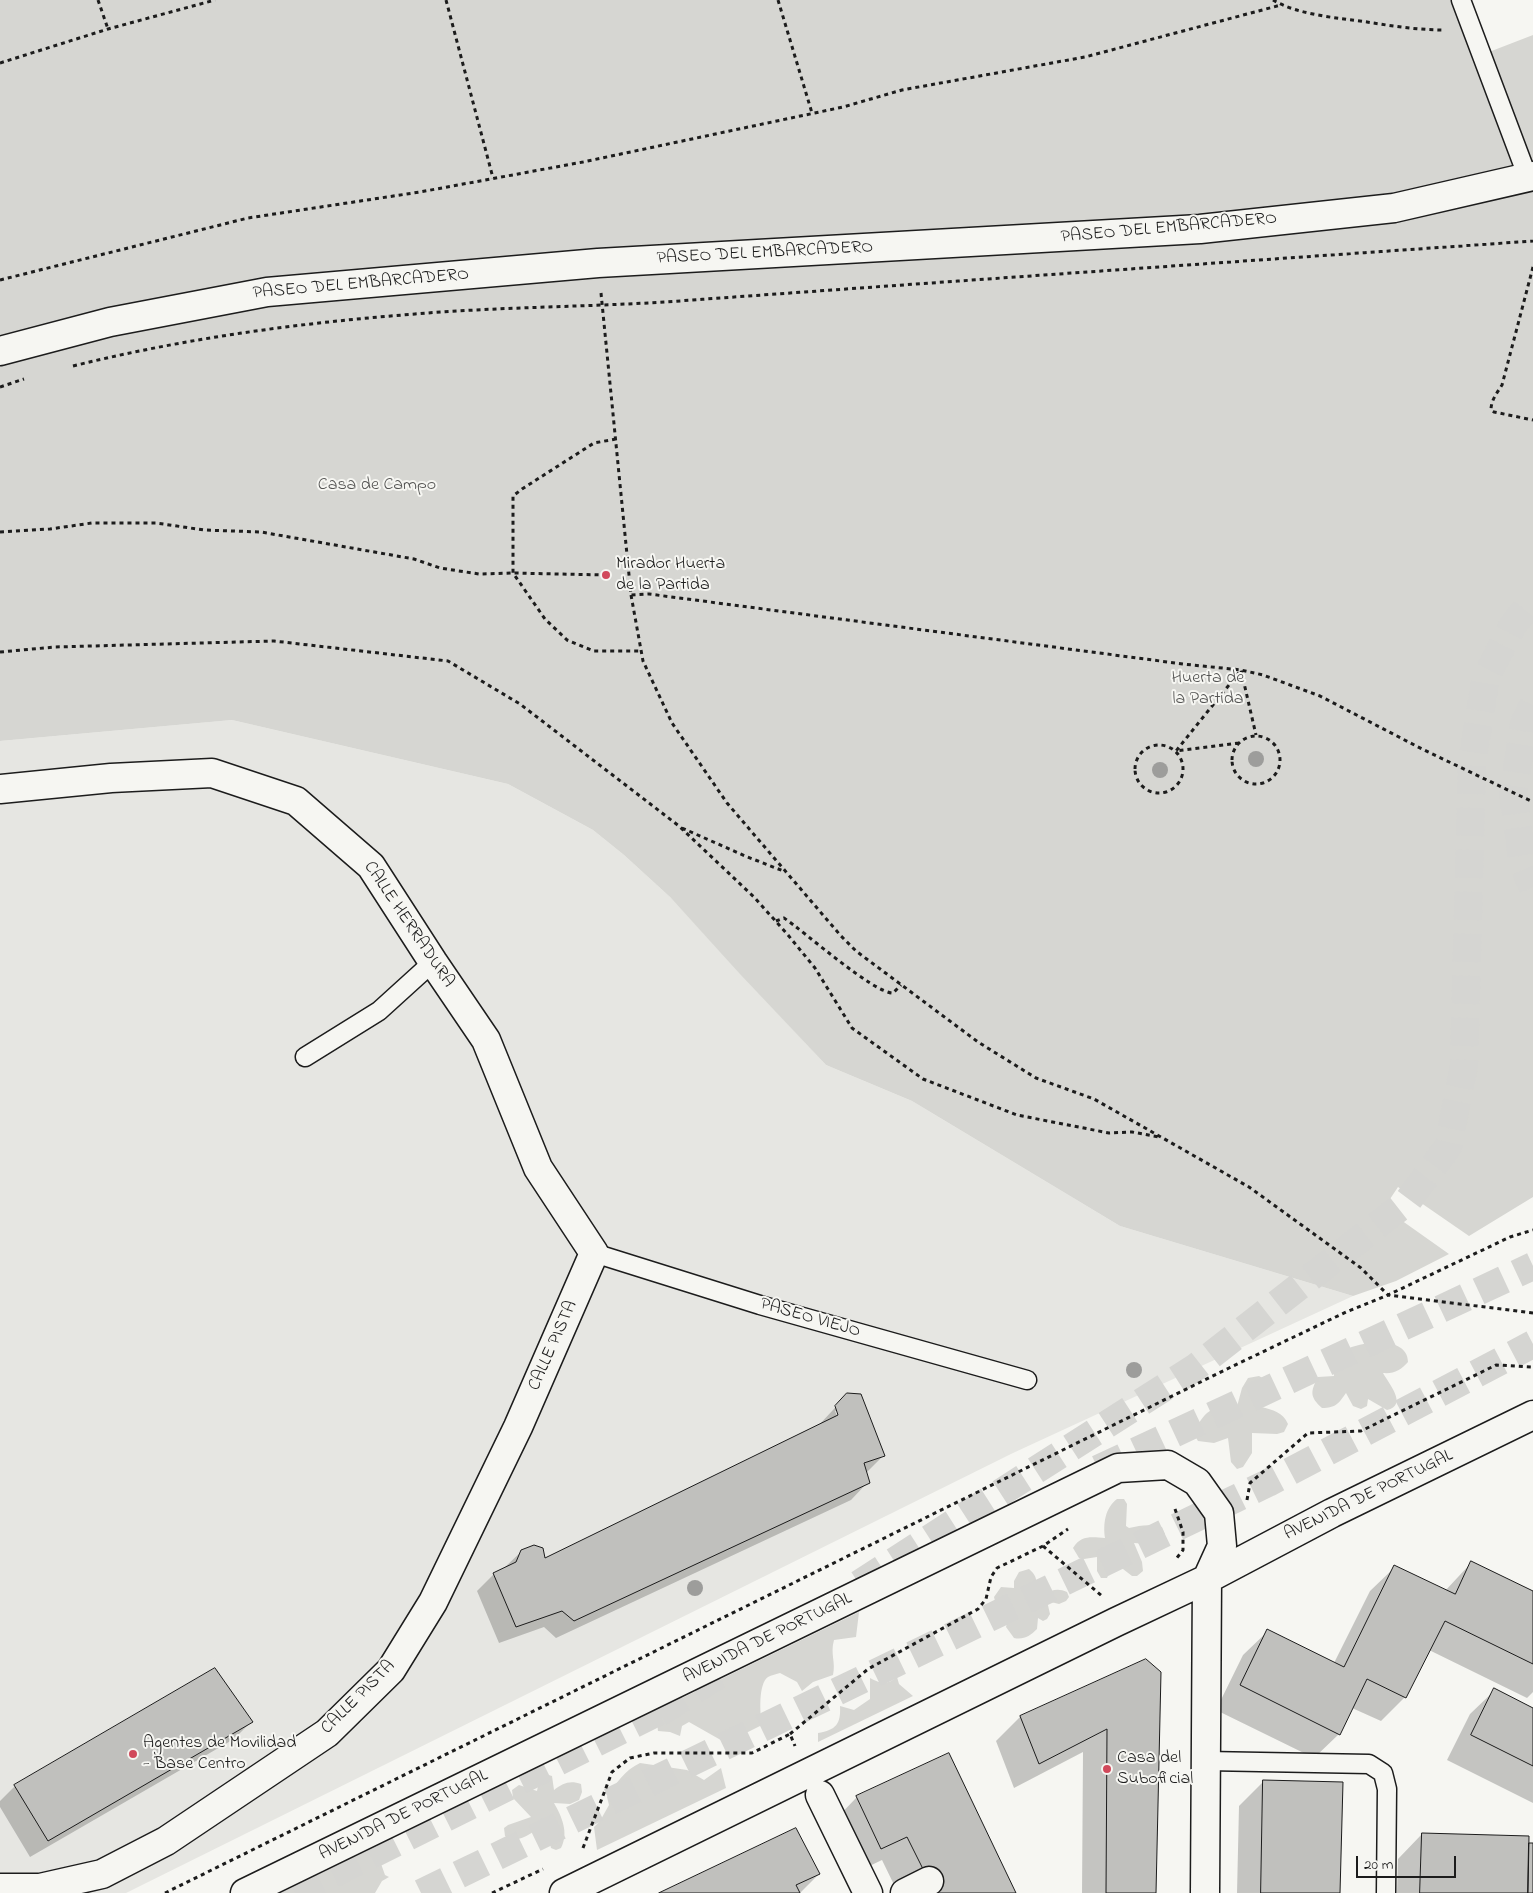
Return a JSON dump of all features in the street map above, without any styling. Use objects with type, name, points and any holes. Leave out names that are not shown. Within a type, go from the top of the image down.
[{"type":"street","name":"PASEO DEL EMBARCADERO","points":[[0,351],[110,322],[267,292],[598,263],[1200,229],[1394,208],[1530,177]]},
{"type":"street","name":"CALLE HERRADURA","points":[[0,789],[110,778],[212,774],[296,800],[371,866],[486,1040],[538,1168],[594,1253]]},
{"type":"street","name":"CALLE PISTA","points":[[0,1888],[40,1888],[102,1874],[166,1840],[326,1733],[391,1670],[433,1602],[518,1427],[594,1253]]},
{"type":"street","name":"AVENIDA DE PORTUGAL","points":[[564,1893],[1207,1579],[1332,1513],[1533,1415]]},
{"type":"street","name":"AVENIDA DE PORTUGAL","points":[[245,1893],[1118,1468],[1168,1465],[1197,1482],[1219,1513],[1222,1546],[1207,1579]]},
{"type":"street","points":[[1205,1893],[1207,1579]]},
{"type":"street","points":[[820,1795],[868,1893]]},
{"type":"street","points":[[905,1893],[930,1881]]},
{"type":"lane","points":[[1461,0],[1530,177]]},
{"type":"lane","points":[[305,1057],[379,1011],[433,962]]},
{"type":"lane","name":"PASEO VIEJO","points":[[594,1253],[769,1308],[1027,1380]]},
{"type":"lane","points":[[1206,1761],[1369,1764],[1383,1773],[1387,1789],[1386,1893]]},
{"type":"path","points":[[98,0],[108,29]]},
{"type":"path","points":[[0,63],[108,29],[215,0]]},
{"type":"path","points":[[446,0],[493,178]]},
{"type":"path","points":[[778,0],[812,113]]},
{"type":"path","points":[[1273,0],[1281,5],[1327,17],[1426,30],[1474,30]]},
{"type":"path","points":[[0,280],[248,218],[420,192],[583,162],[843,107],[902,90],[1085,57],[1281,5]]},
{"type":"path","points":[[70,367],[126,353],[215,336],[295,325],[419,314],[603,306],[1533,241]]},
{"type":"path","points":[[598,263],[631,595],[642,661],[672,723],[727,803],[851,946],[978,1042],[1036,1078],[1094,1099],[1249,1188],[1361,1268],[1388,1295],[1533,1313]]},
{"type":"path","points":[[1533,267],[1502,385],[1492,400],[1491,406],[1491,410],[1494,412],[1533,420]]},
{"type":"path","points":[[0,387],[32,377]]},
{"type":"path","points":[[616,440],[594,443],[513,496],[513,572],[545,620],[567,640],[594,652],[641,652]]},
{"type":"path","points":[[0,532],[50,530],[92,523],[156,523],[204,530],[261,532],[414,559],[440,568],[479,574],[513,572],[606,575]]},
{"type":"path","points":[[631,595],[649,594],[1241,670],[1263,675],[1320,696],[1422,749],[1533,802]]},
{"type":"path","points":[[0,652],[55,647],[274,641],[448,661],[520,704],[679,826],[754,897],[776,921],[815,968],[852,1028],[923,1079],[1017,1115],[1109,1133],[1132,1132],[1158,1137]]},
{"type":"path","points":[[1241,670],[1256,735]]},
{"type":"path","points":[[1176,751],[1241,670]]},
{"type":"path","points":[[1256,735],[1264,736],[1272,741],[1280,755],[1278,771],[1266,782],[1258,784],[1242,780],[1233,766],[1232,758],[1234,750],[1239,743],[1256,735]]},
{"type":"path","points":[[1176,751],[1183,766],[1183,775],[1179,782],[1166,792],[1157,793],[1149,791],[1142,786],[1135,773],[1137,758],[1142,752],[1155,745],[1170,747],[1176,751],[1239,743]]},
{"type":"path","points":[[679,826],[754,860],[788,872]]},
{"type":"path","points":[[776,921],[781,918],[787,920],[881,990],[893,993],[901,985]]},
{"type":"path","points":[[165,1893],[1229,1368],[1510,1237],[1533,1230]]},
{"type":"path","points":[[1246,1509],[1250,1483],[1308,1433],[1362,1431],[1496,1365],[1533,1367]]},
{"type":"path","points":[[1171,1564],[1183,1550],[1183,1532],[1178,1514],[1173,1506]]},
{"type":"path","points":[[582,1850],[612,1772],[630,1758],[654,1753],[752,1753],[790,1734],[868,1669],[978,1609],[986,1599],[991,1577],[997,1568],[1042,1546],[1070,1528]]},
{"type":"path","points":[[1042,1546],[1102,1596],[1111,1592]]},
{"type":"path","points":[[790,1734],[796,1748]]},
{"type":"path","points":[[492,1893],[549,1866]]},
{"type":"shaded area","points":[[232,720],[508,784],[593,830],[624,855],[670,897],[826,1065],[912,1101],[1120,1226],[1353,1296],[1013,1453],[126,1893],[0,1893],[0,741]]},
{"type":"green space","points":[[0,0],[1468,0],[1489,52],[1533,35],[1533,1197],[1469,1236],[1398,1187],[1384,1208],[1449,1254],[1396,1281],[1353,1296],[1120,1226],[912,1101],[826,1065],[670,897],[624,855],[593,830],[508,784],[232,720],[0,741]]},
{"type":"green space","points":[[1379,1341],[1398,1346],[1405,1352],[1407,1357],[1408,1362],[1400,1369],[1391,1373],[1383,1373],[1395,1394],[1396,1404],[1387,1410],[1368,1399],[1367,1406],[1361,1409],[1353,1406],[1346,1393],[1337,1404],[1322,1408],[1313,1397],[1313,1390],[1318,1377],[1334,1376],[1332,1364],[1335,1356],[1346,1349]]},
{"type":"green space","points":[[1259,1376],[1266,1380],[1269,1389],[1261,1400],[1261,1407],[1280,1414],[1288,1424],[1284,1432],[1277,1434],[1252,1433],[1252,1453],[1243,1467],[1237,1469],[1231,1462],[1228,1438],[1214,1443],[1198,1441],[1194,1434],[1205,1415],[1210,1411],[1221,1408],[1235,1414],[1242,1388],[1248,1378]]},
{"type":"green space","points":[[1117,1499],[1124,1499],[1127,1504],[1126,1526],[1129,1528],[1146,1525],[1158,1526],[1162,1527],[1165,1534],[1155,1543],[1134,1543],[1142,1562],[1143,1571],[1137,1576],[1132,1576],[1114,1562],[1107,1578],[1101,1578],[1097,1571],[1097,1557],[1079,1558],[1073,1548],[1083,1539],[1091,1537],[1105,1538],[1104,1527],[1107,1512]]},
{"type":"green space","points":[[1029,1569],[1035,1575],[1040,1594],[1043,1595],[1061,1590],[1067,1592],[1069,1597],[1066,1601],[1059,1604],[1047,1601],[1050,1614],[1047,1619],[1043,1621],[1038,1618],[1037,1629],[1024,1638],[1014,1638],[1006,1627],[1009,1615],[996,1605],[994,1597],[1001,1587],[1014,1588],[1014,1581],[1019,1572]]},
{"type":"green space","points":[[859,1612],[856,1637],[834,1640],[833,1675],[813,1682],[802,1691],[797,1682],[780,1673],[769,1676],[761,1692],[762,1725],[726,1743],[689,1722],[682,1726],[680,1736],[670,1732],[658,1731],[657,1723],[651,1713]]},
{"type":"green space","points":[[897,1677],[899,1684],[913,1696],[818,1742],[818,1733],[833,1728],[838,1722],[840,1706],[854,1710],[870,1699],[870,1678],[884,1683]]},
{"type":"green space","points":[[640,1763],[687,1770],[704,1780],[721,1768],[726,1788],[597,1850],[594,1827],[600,1821],[609,1805],[607,1797],[625,1773]]},
{"type":"green space","points":[[540,1775],[552,1776],[554,1790],[567,1783],[581,1784],[582,1792],[579,1800],[570,1804],[554,1803],[562,1819],[564,1831],[561,1848],[556,1850],[551,1848],[545,1824],[520,1838],[510,1839],[505,1836],[504,1828],[508,1825],[531,1817],[513,1798],[512,1790],[519,1785],[537,1791]]},
{"type":"green space","points":[[381,1844],[380,1861],[385,1875],[389,1877],[382,1881],[375,1893],[280,1893]]},
{"type":"building","points":[[847,1393],[861,1394],[885,1456],[864,1463],[870,1483],[574,1621],[562,1611],[516,1627],[493,1573],[516,1562],[521,1550],[534,1545],[543,1548],[545,1558],[838,1415],[835,1406]]},
{"type":"building","points":[[1471,1561],[1533,1591],[1533,1664],[1445,1621],[1406,1698],[1367,1679],[1340,1735],[1240,1685],[1267,1629],[1344,1667],[1394,1565],[1455,1594]]},
{"type":"building","points":[[1146,1659],[1161,1672],[1156,1893],[1106,1893],[1107,1729],[1039,1764],[1020,1716]]},
{"type":"building","name":"Agentes de Movilidad - Base Centro","points":[[215,1668],[253,1722],[48,1841],[14,1785]]},
{"type":"building","points":[[1494,1688],[1533,1708],[1533,1766],[1471,1735]]},
{"type":"building","points":[[949,1753],[1016,1893],[935,1893],[907,1837],[881,1849],[856,1796]]},
{"type":"building","points":[[1263,1780],[1343,1782],[1340,1893],[1261,1893]]},
{"type":"building","points":[[796,1828],[820,1874],[796,1885],[800,1893],[659,1893]]},
{"type":"building","points":[[1422,1833],[1529,1836],[1528,1893],[1420,1893]]},
{"type":"building","points":[[1529,1843],[1533,1843],[1533,1893],[1528,1893]]},
{"type":"tunnel","points":[[859,1584],[1196,1367],[1407,1202],[1448,1147],[1464,1065],[1472,762],[1486,677],[1513,625],[1533,600]]},
{"type":"tunnel","points":[[1533,705],[1524,724],[1513,794],[1523,865],[1533,887]]},
{"type":"tunnel","points":[[1098,1469],[1533,1266]]},
{"type":"tunnel","points":[[421,1893],[1268,1483],[1533,1344]]},
{"type":"tunnel","points":[[659,1713],[729,1668]]},
{"type":"tunnel","points":[[295,1893],[674,1704]]},
{"type":"place","name":"Mirador Huerta de la Partida","points":[[606,575]]},
{"type":"place","name":"Agentes de Movilidad - Base Centro","points":[[133,1754]]},
{"type":"place","name":"Casa del Suboficial","points":[[1107,1769]]},
{"type":"park label","name":"Casa de Campo","points":[[377,486]]},
{"type":"park label","name":"Huerta de la Partida","points":[[1208,690]]}]
